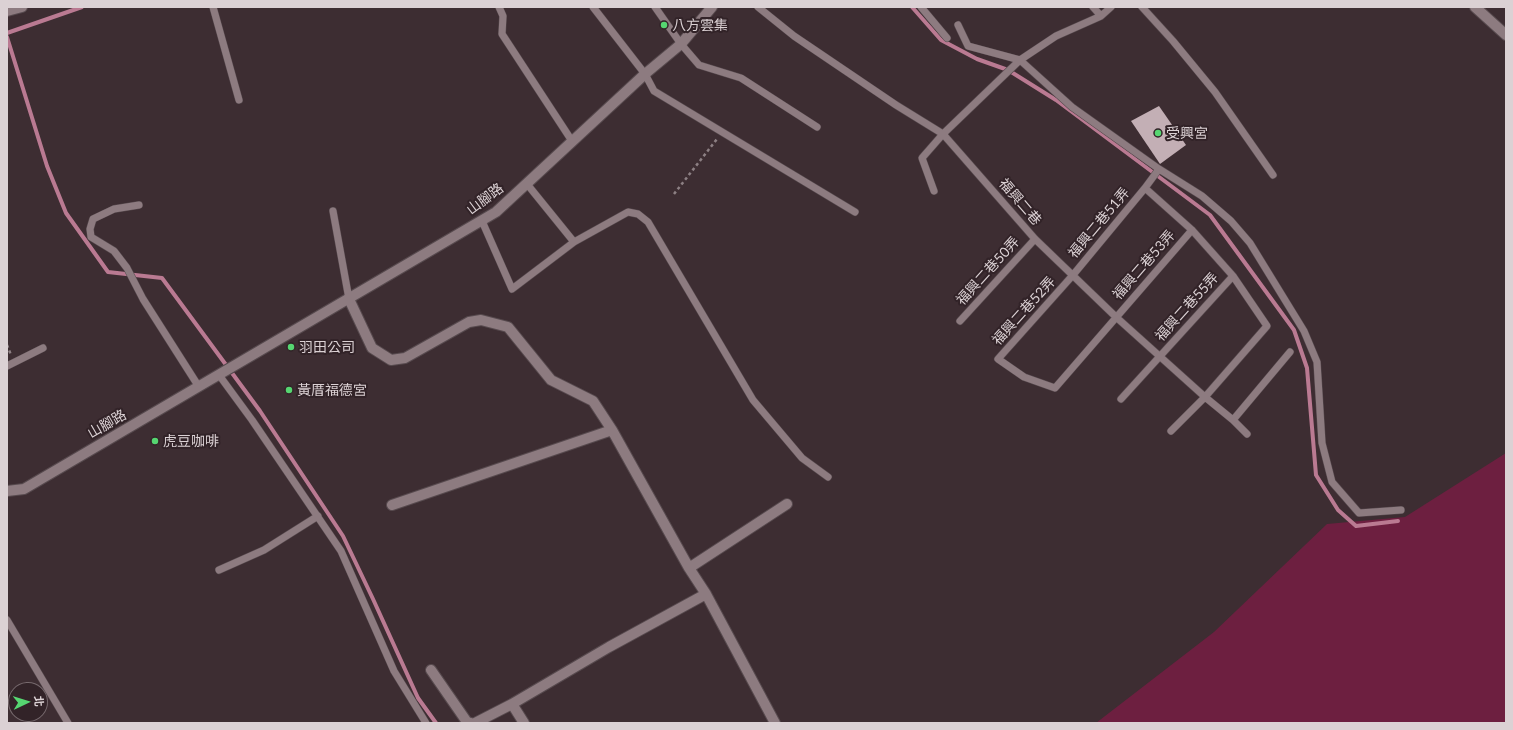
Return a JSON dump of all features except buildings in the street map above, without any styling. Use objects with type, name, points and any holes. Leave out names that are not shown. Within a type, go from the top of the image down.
[{"type":"street","points":[[7,11],[22,7]]},
{"type":"street","name":"山腳路","points":[[7,492],[24,488],[496,212],[645,74],[681,44],[712,7]]},
{"type":"street","points":[[1475,7],[1506,35]]},
{"type":"street","points":[[349,299],[372,348],[391,360],[405,358],[469,322],[481,320],[508,327],[551,380],[593,401],[612,430],[689,568],[706,594],[775,723]]},
{"type":"street","points":[[392,505],[612,430]]},
{"type":"street","points":[[689,568],[786,504]]},
{"type":"street","points":[[475,723],[512,704],[609,647],[706,594]]},
{"type":"street","points":[[431,670],[467,722],[471,723]]},
{"type":"street","points":[[512,704],[524,723]]},
{"type":"lane","points":[[213,7],[239,100]]},
{"type":"lane","points":[[499,7],[503,16],[502,34],[572,141]]},
{"type":"lane","points":[[593,7],[645,74],[654,91],[855,212]]},
{"type":"lane","points":[[655,7],[681,44],[699,65],[741,78],[817,127]]},
{"type":"lane","name":"福興二巷","points":[[758,7],[794,36],[896,105],[943,134],[1034,239],[1074,275],[1116,317],[1247,434]]},
{"type":"lane","points":[[921,7],[947,38]]},
{"type":"lane","points":[[1093,7],[1101,16]]},
{"type":"lane","points":[[934,191],[922,158],[943,134],[1020,60],[1056,36],[1101,16],[1111,7]]},
{"type":"lane","points":[[1142,7],[1173,41],[1215,92],[1273,175]]},
{"type":"lane","points":[[958,25],[968,46],[1020,60],[1072,107],[1159,169],[1202,196],[1231,221],[1250,243],[1304,331],[1317,362],[1322,443],[1332,482],[1359,513],[1401,510]]},
{"type":"lane","name":"福興二巷51弄","points":[[1074,275],[1159,169]]},
{"type":"lane","points":[[527,184],[574,242]]},
{"type":"lane","points":[[1145,188],[1192,230],[1233,276],[1267,326],[1205,397],[1171,431]]},
{"type":"lane","points":[[139,205],[114,209],[94,219],[90,229],[91,237],[114,252],[127,268],[143,299],[199,387]]},
{"type":"lane","points":[[333,211],[349,299]]},
{"type":"lane","points":[[482,221],[512,289],[574,242],[628,212],[638,214],[648,222],[753,400],[802,458],[828,477]]},
{"type":"lane","name":"福興二巷53弄","points":[[1024,377],[1055,388],[1192,230]]},
{"type":"lane","name":"福興二巷50弄","points":[[960,321],[1034,239]]},
{"type":"lane","name":"福興二巷52弄","points":[[1024,377],[998,359],[1074,275]]},
{"type":"lane","name":"福興二巷55弄","points":[[1121,399],[1233,276]]},
{"type":"lane","points":[[7,366],[43,348]]},
{"type":"lane","points":[[1233,420],[1290,352]]},
{"type":"lane","points":[[219,375],[252,420],[341,551],[394,671],[426,723]]},
{"type":"lane","points":[[219,570],[264,550],[318,516]]},
{"type":"lane","points":[[7,620],[68,723]]},
{"type":"path","points":[[674,194],[723,132]]},
{"type":"shaded area","points":[[1506,453],[1506,723],[1096,723],[1214,632],[1327,524],[1405,517]]},
{"type":"waterway","points":[[7,33],[82,7]]},
{"type":"waterway","points":[[912,7],[941,40],[977,59],[1008,70],[1056,100],[1210,215],[1294,330],[1307,368],[1316,475],[1338,510],[1356,526],[1398,521]]},
{"type":"waterway","points":[[7,37],[47,166],[66,213],[108,272],[162,278],[260,411],[343,536],[418,698],[436,723]]},
{"type":"place","name":"八方雲集","points":[[664,25]]},
{"type":"place","name":"受興宮","points":[[1158,133]]},
{"type":"place","name":"羽田公司","points":[[291,347]]},
{"type":"place","name":"黃厝福德宮","points":[[289,390]]},
{"type":"place","name":"虎豆咖啡","points":[[155,441]]}]
